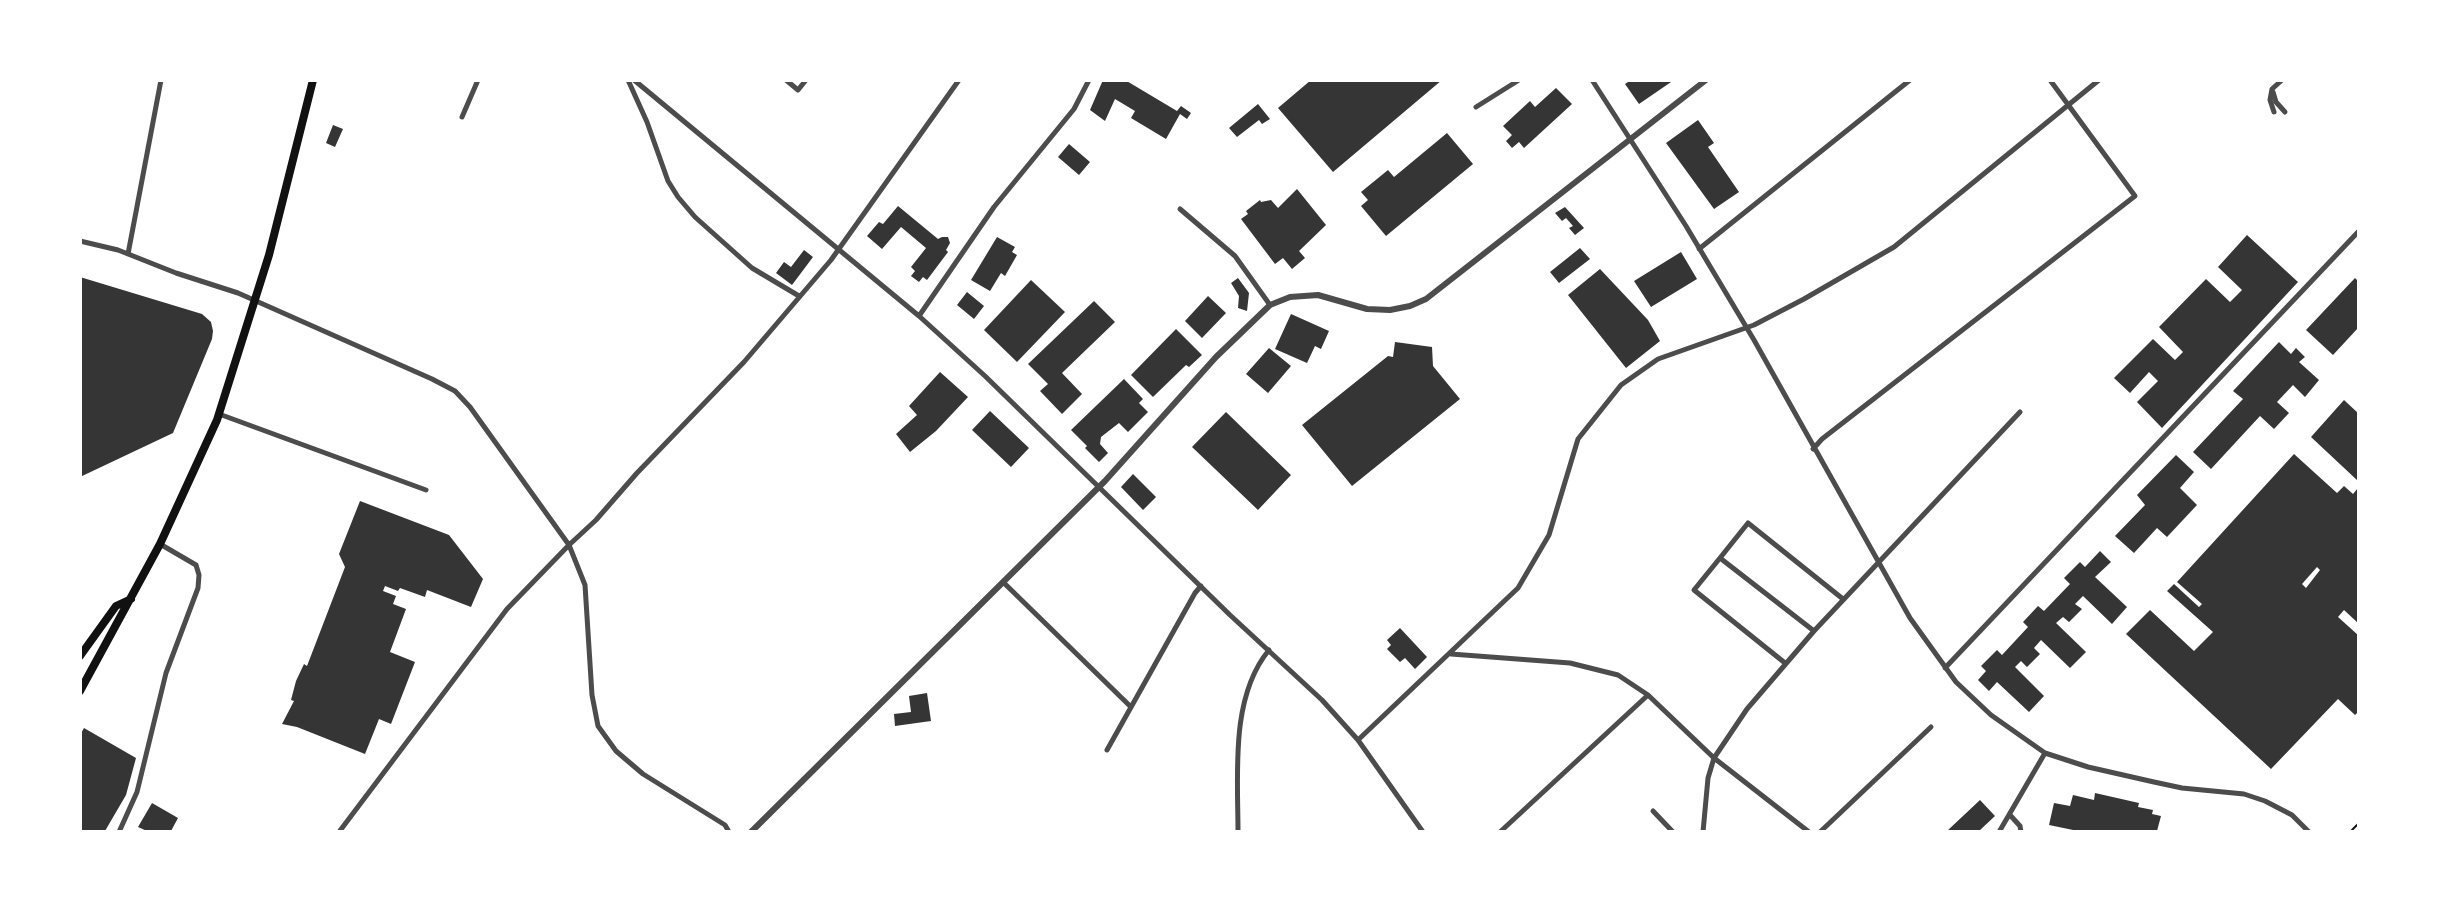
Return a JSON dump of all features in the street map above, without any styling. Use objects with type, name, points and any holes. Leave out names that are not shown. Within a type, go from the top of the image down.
[{"type":"main road","points":[[80,691],[160,544],[219,414],[282,205],[313,80]]},
{"type":"main road","points":[[80,656],[116,606],[131,599]]},
{"type":"street","points":[[128,254],[161,80]]},
{"type":"street","points":[[462,117],[478,80]]},
{"type":"street","points":[[628,80],[647,122],[668,181],[678,197],[695,217],[752,268],[799,296]]},
{"type":"street","points":[[634,80],[919,316],[985,376],[1322,700],[1358,740],[1423,831]]},
{"type":"street","points":[[786,80],[798,90],[806,80]]},
{"type":"street","points":[[339,831],[506,609],[596,520],[637,473],[744,362],[838,250],[959,80]]},
{"type":"street","points":[[919,316],[994,207],[1074,109],[1089,80]]},
{"type":"street","points":[[1476,107],[1519,80]]},
{"type":"street","points":[[1592,80],[1746,327],[1878,565],[1945,668],[1991,715],[2045,753],[2088,767],[2163,784],[2244,794],[2265,801],[2292,816],[2309,831]]},
{"type":"street","points":[[751,831],[1098,487],[1216,357],[1270,305],[1290,297],[1318,295],[1367,309],[1390,310],[1426,299],[1706,80]]},
{"type":"street","points":[[1699,249],[1910,80]]},
{"type":"street","points":[[1813,449],[1822,439],[2135,197],[2050,80]]},
{"type":"street","points":[[1358,740],[1518,588],[1549,535],[1578,439],[1621,385],[1658,359],[1746,327],[1804,299],[1894,247],[2099,80]]},
{"type":"street","points":[[2274,112],[2270,100],[2272,89],[2282,80]]},
{"type":"street","points":[[644,89],[649,81]]},
{"type":"street","points":[[2272,89],[2276,102],[2285,112]]},
{"type":"street","points":[[1180,208],[1235,256],[1270,305]]},
{"type":"street","points":[[1945,668],[2358,232]]},
{"type":"street","points":[[80,241],[128,254],[255,300],[455,391],[470,407],[569,545],[585,585],[592,695],[598,726],[616,751],[643,774],[725,825],[729,831]]},
{"type":"street","points":[[1703,831],[1708,778],[1714,758],[1747,709],[1843,599],[2020,412]]},
{"type":"street","points":[[219,414],[426,490]]},
{"type":"street","points":[[1785,663],[1694,590],[1748,523],[1843,599]]},
{"type":"street","points":[[119,831],[137,792],[166,673],[198,588],[199,575],[196,565],[160,544]]},
{"type":"street","points":[[1720,558],[1814,631]]},
{"type":"street","points":[[1003,582],[1131,707]]},
{"type":"street","points":[[1107,750],[1201,586]]},
{"type":"street","points":[[1238,831],[1242,706],[1262,659],[1269,650]]},
{"type":"street","points":[[1450,654],[1570,663],[1618,675],[1648,695],[1714,758],[1809,831]]},
{"type":"street","points":[[1500,831],[1648,695]]},
{"type":"street","points":[[1820,831],[1931,727]]},
{"type":"street","points":[[2000,831],[2045,753]]},
{"type":"street","points":[[1653,811],[1673,831]]},
{"type":"street","points":[[2010,815],[2021,831]]},
{"type":"path","points":[[2350,831],[2358,824]]},
{"type":"building","points":[[1103,80],[1125,80],[1177,111],[1181,106],[1191,113],[1187,119],[1180,114],[1166,139],[1131,118],[1135,111],[1115,99],[1105,121],[1090,110]]},
{"type":"building","points":[[1311,80],[1442,80],[1333,172],[1278,108]]},
{"type":"building","points":[[1631,80],[1674,80],[1639,104],[1625,84]]},
{"type":"building","points":[[1556,88],[1572,104],[1524,148],[1519,142],[1512,148],[1506,141],[1512,135],[1503,126],[1530,101],[1535,107]]},
{"type":"building","points":[[1258,104],[1270,119],[1262,124],[1259,120],[1237,137],[1229,128]]},
{"type":"building","points":[[1698,120],[1714,143],[1708,147],[1739,192],[1714,209],[1666,143]]},
{"type":"building","points":[[333,125],[343,129],[335,147],[326,143]]},
{"type":"building","points":[[1447,133],[1473,164],[1386,236],[1361,206],[1368,200],[1361,192],[1388,170],[1394,177]]},
{"type":"building","points":[[1069,144],[1090,162],[1079,175],[1058,157]]},
{"type":"building","points":[[1297,189],[1326,225],[1299,251],[1305,258],[1292,269],[1283,258],[1275,264],[1241,219],[1248,214],[1246,211],[1260,200],[1271,200],[1278,208]]},
{"type":"building","points":[[898,206],[938,239],[948,237],[948,252],[927,280],[923,277],[919,282],[911,276],[915,271],[911,267],[926,248],[901,227],[882,249],[867,236],[879,222],[883,224]]},
{"type":"building","points":[[1565,207],[1584,228],[1575,235],[1569,228],[1573,226],[1566,218],[1562,221],[1555,213]]},
{"type":"building","points":[[2247,235],[2298,282],[2162,428],[2137,402],[2158,381],[2149,372],[2130,393],[2114,378],[2153,339],[2175,360],[2183,352],[2159,327],[2206,279],[2230,302],[2242,290],[2218,267]]},
{"type":"building","points":[[997,237],[1015,247],[1012,252],[1017,255],[1005,276],[1001,273],[990,291],[971,280]]},
{"type":"building","points":[[1580,248],[1590,259],[1559,283],[1550,272]]},
{"type":"building","points":[[804,250],[813,257],[792,285],[776,273],[784,262],[791,267]]},
{"type":"building","points":[[1681,252],[1697,279],[1651,307],[1634,281]]},
{"type":"building","points":[[1600,269],[1648,320],[1660,341],[1626,368],[1568,295]]},
{"type":"building","points":[[80,277],[202,314],[211,322],[213,331],[173,433],[80,477]]},
{"type":"building","points":[[1238,278],[1249,293],[1247,311],[1238,308],[1239,296],[1231,283]]},
{"type":"building","points":[[2355,278],[2358,281],[2358,328],[2333,355],[2306,330]]},
{"type":"building","points":[[1031,280],[1065,312],[1017,362],[984,330]]},
{"type":"building","points":[[967,292],[984,306],[974,319],[957,305]]},
{"type":"building","points":[[1208,296],[1226,313],[1202,338],[1185,321]]},
{"type":"building","points":[[1094,301],[1115,322],[1062,373],[1082,394],[1062,414],[1040,391],[1048,384],[1028,364]]},
{"type":"building","points":[[1291,314],[1329,331],[1321,349],[1315,346],[1307,363],[1275,349]]},
{"type":"building","points":[[1176,329],[1202,355],[1189,367],[1186,365],[1153,397],[1131,375]]},
{"type":"building","points":[[1395,342],[1432,347],[1433,366],[1460,399],[1352,486],[1302,425],[1388,356],[1393,357]]},
{"type":"building","points":[[2279,342],[2291,354],[2296,348],[2305,357],[2299,362],[2319,380],[2305,397],[2293,385],[2277,402],[2289,413],[2274,429],[2260,416],[2211,469],[2193,452],[2243,399],[2233,391]]},
{"type":"building","points":[[1269,348],[1291,366],[1268,393],[1246,374]]},
{"type":"building","points":[[940,372],[968,397],[936,431],[910,452],[896,434],[917,415],[909,406]]},
{"type":"building","points":[[1124,379],[1143,399],[1139,403],[1148,412],[1128,432],[1119,423],[1101,437],[1100,444],[1108,453],[1099,462],[1071,430]]},
{"type":"building","points":[[2344,400],[2358,413],[2358,481],[2311,437]]},
{"type":"building","points":[[990,411],[1029,448],[1011,467],[972,430]]},
{"type":"building","points":[[1226,412],[1291,475],[1258,510],[1192,447]]},
{"type":"building","points":[[2294,454],[2337,493],[2344,486],[2353,494],[2358,488],[2358,623],[2344,610],[2338,617],[2358,635],[2358,712],[2355,715],[2338,699],[2271,769],[2126,634],[2150,610],[2194,651],[2213,632],[2167,591],[2174,584],[2199,607],[2202,604],[2177,582]],"holes":[[[2317,567],[2320,570],[2306,588],[2302,584]]]},
{"type":"building","points":[[2176,455],[2194,472],[2180,488],[2197,505],[2167,537],[2157,528],[2134,553],[2115,536],[2145,505],[2137,495]]},
{"type":"building","points":[[1133,474],[1156,497],[1143,510],[1121,487]]},
{"type":"building","points":[[360,501],[449,535],[483,579],[471,607],[427,590],[425,597],[385,586],[383,591],[396,596],[393,604],[406,609],[390,652],[415,662],[391,724],[379,719],[365,754],[297,727],[282,724],[294,701],[291,700],[296,681],[304,664],[307,666],[345,567],[339,554]]},
{"type":"building","points":[[2100,551],[2111,562],[2095,577],[2127,607],[2112,624],[2083,596],[2075,604],[2082,609],[2069,622],[2063,617],[2056,623],[2086,652],[2070,668],[2041,640],[2034,648],[2040,654],[2027,667],[2021,661],[2015,667],[2044,696],[2029,712],[1997,682],[1989,691],[1978,680],[1986,671],[1981,666],[1997,650],[2002,655],[2028,627],[2023,622],[2038,606],[2044,611],[2070,584],[2064,578],[2080,562],[2085,567]]},
{"type":"building","points":[[1400,628],[1427,657],[1415,669],[1405,658],[1400,662],[1387,649],[1391,645],[1387,640]]},
{"type":"building","points":[[927,693],[931,721],[895,726],[894,714],[911,712],[909,696]]},
{"type":"building","points":[[84,728],[136,758],[126,795],[105,831],[80,831],[80,735]]},
{"type":"building","points":[[2095,793],[2139,803],[2138,807],[2153,810],[2152,814],[2161,816],[2157,831],[2078,831],[2049,825],[2054,803],[2070,806],[2073,795],[2094,800]]},
{"type":"building","points":[[1980,800],[1995,816],[1979,831],[1947,831]]},
{"type":"building","points":[[152,803],[178,818],[171,831],[147,831],[138,827]]}]
